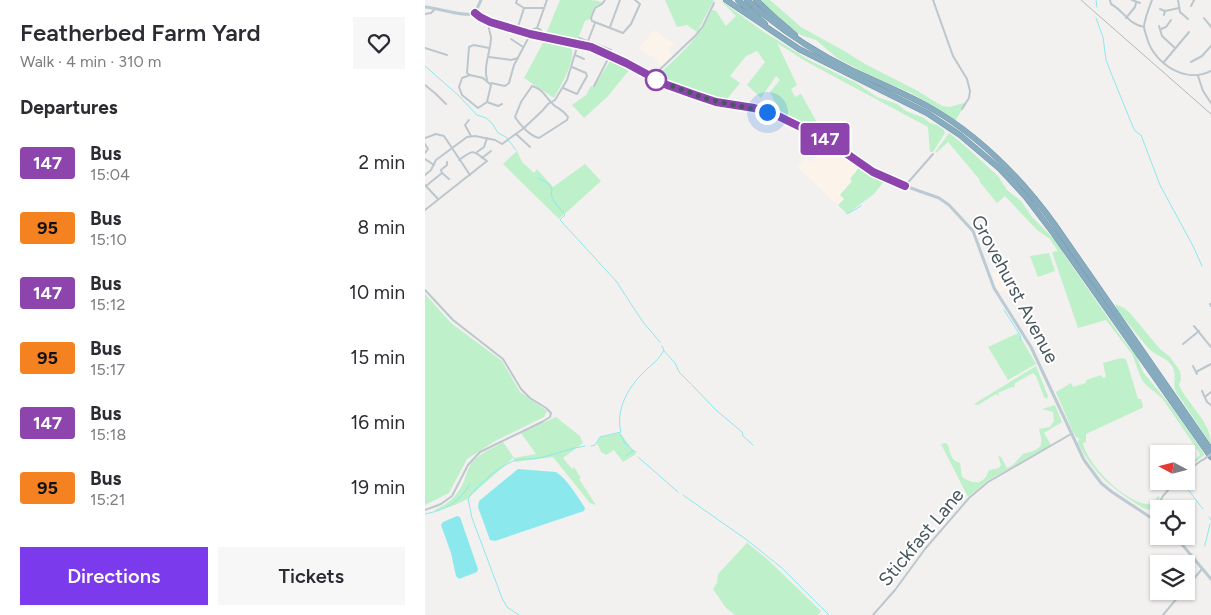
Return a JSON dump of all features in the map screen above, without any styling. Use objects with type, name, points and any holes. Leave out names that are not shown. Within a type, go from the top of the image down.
[{"type":"highway","points":[[726,0],[783,40],[930,108],[965,131],[1011,172],[1055,225],[1211,450]]},
{"type":"highway","points":[[738,0],[771,29],[820,58],[927,114],[960,135],[1007,176],[1055,234],[1211,456]]},
{"type":"highway","points":[[747,0],[820,58]]},
{"type":"highway","points":[[757,0],[820,58]]},
{"type":"street","points":[[425,7],[449,10],[466,15],[475,13],[481,0]]},
{"type":"street","points":[[517,0],[516,3],[524,8],[543,8]]},
{"type":"street","points":[[537,28],[547,0]]},
{"type":"street","points":[[605,0],[595,8],[591,18],[595,24],[623,33],[631,24],[640,4],[635,0]]},
{"type":"street","points":[[610,28],[620,0]]},
{"type":"street","points":[[933,0],[953,56],[967,79],[970,91],[969,98],[962,109]]},
{"type":"street","points":[[1110,0],[1111,4],[1117,7],[1126,18],[1144,27]]},
{"type":"street","points":[[1126,18],[1138,3],[1132,0]]},
{"type":"street","points":[[1152,0],[1144,27],[1149,46],[1167,66],[1182,74],[1198,76],[1211,71]]},
{"type":"street","points":[[1178,0],[1183,16],[1188,19]]},
{"type":"street","points":[[1191,6],[1194,0]]},
{"type":"street","points":[[652,77],[696,36],[714,3]]},
{"type":"street","points":[[425,14],[431,13],[435,8]]},
{"type":"street","points":[[517,30],[524,8]]},
{"type":"street","points":[[1160,9],[1165,11],[1179,8]]},
{"type":"street","points":[[1163,15],[1165,11]]},
{"type":"street","name":"Grovehurst Avenue","points":[[475,13],[490,22],[603,52],[667,85],[707,99],[754,108],[784,118],[833,143],[873,172],[939,198],[949,205],[973,231],[994,288],[1031,347],[1084,460],[1101,484],[1150,516]]},
{"type":"street","points":[[1205,18],[1211,27]]},
{"type":"street","points":[[1161,29],[1166,28],[1171,20]]},
{"type":"street","points":[[487,102],[489,83],[487,64],[491,36],[488,27],[490,22]]},
{"type":"street","points":[[586,46],[595,24]]},
{"type":"street","points":[[1159,26],[1162,36],[1175,48]]},
{"type":"street","points":[[525,28],[541,30]]},
{"type":"street","points":[[1164,62],[1189,32]]},
{"type":"street","points":[[487,102],[478,108],[463,95],[459,87],[462,78],[470,75],[483,78],[489,83],[505,86],[509,83],[514,64],[530,34]]},
{"type":"street","points":[[511,38],[524,47]]},
{"type":"street","points":[[579,38],[611,50]]},
{"type":"street","points":[[425,175],[436,160],[471,136],[487,138],[501,144],[524,128],[548,104],[555,100],[563,88],[572,67],[578,44]]},
{"type":"street","points":[[1191,62],[1196,61],[1211,46]]},
{"type":"street","points":[[470,75],[467,72],[469,47],[489,48]]},
{"type":"street","points":[[425,48],[447,55]]},
{"type":"street","points":[[575,55],[584,59]]},
{"type":"street","points":[[594,86],[604,70],[609,56]]},
{"type":"street","points":[[489,57],[511,60],[518,58]]},
{"type":"street","points":[[511,60],[514,64]]},
{"type":"street","points":[[563,88],[577,94],[587,76],[586,73],[572,67]]},
{"type":"street","points":[[1198,76],[1203,91],[1211,103]]},
{"type":"street","points":[[425,85],[446,104]]},
{"type":"street","points":[[535,87],[546,94],[551,102],[567,114],[567,120],[539,138],[524,128],[515,116],[530,88],[535,87]]},
{"type":"street","points":[[1208,99],[1211,96]]},
{"type":"street","points":[[487,102],[498,106],[502,104]]},
{"type":"street","points":[[469,120],[465,124],[471,136]]},
{"type":"street","points":[[425,138],[436,134],[441,135],[470,175]]},
{"type":"street","points":[[516,134],[530,147]]},
{"type":"street","points":[[477,152],[484,147],[487,138]]},
{"type":"street","points":[[425,144],[428,150],[425,153]]},
{"type":"street","points":[[425,210],[487,161],[477,152],[471,151],[459,160]]},
{"type":"street","points":[[482,158],[491,151]]},
{"type":"street","points":[[905,186],[933,154]]},
{"type":"street","points":[[425,159],[434,165]]},
{"type":"street","points":[[447,162],[447,165],[441,170],[449,179]]},
{"type":"street","points":[[438,199],[426,186],[443,173]]},
{"type":"street","points":[[425,290],[453,320],[503,359],[521,389],[551,413],[550,417],[542,422],[480,452],[468,465],[452,496],[441,504],[425,510]]},
{"type":"street","points":[[1194,326],[1211,347]]},
{"type":"street","points":[[1183,344],[1199,331]]},
{"type":"street","points":[[1193,366],[1196,373],[1211,364]]},
{"type":"street","points":[[1203,391],[1207,402],[1211,406]]},
{"type":"street","points":[[1205,397],[1211,392]]},
{"type":"street","name":"Stickfast Lane","points":[[873,615],[895,590],[925,549],[969,498],[988,482],[1071,434]]},
{"type":"street","points":[[1195,466],[1211,456]]},
{"type":"street","points":[[1161,500],[1168,490]]},
{"type":"street","points":[[1182,545],[1211,579]]},
{"type":"street","points":[[1195,577],[1202,569]]},
{"type":"street","points":[[1163,615],[1176,600]]},
{"type":"shaded area","points":[[654,30],[674,44],[668,51],[674,56],[661,66],[652,55],[650,56],[639,48]]},
{"type":"shaded area","points":[[827,144],[835,147],[861,166],[850,179],[852,181],[840,195],[844,199],[838,205],[797,167],[805,157],[811,162]]},
{"type":"shaded area","points":[[1003,270],[1011,284],[1008,289],[1000,292],[996,287],[992,273]]},
{"type":"green space","points":[[560,0],[593,0],[602,2],[604,0],[601,4],[594,7],[590,19],[585,21],[577,41],[546,34]]},
{"type":"green space","points":[[665,0],[714,0],[697,32],[687,25],[677,27]]},
{"type":"green space","points":[[720,0],[761,30],[809,60],[856,83],[877,97],[897,104],[906,111],[937,125],[945,133],[933,152],[930,152],[928,127],[807,62],[777,43],[797,85],[791,89],[795,97],[801,94],[823,133],[780,113],[770,92],[780,80],[776,76],[761,98],[747,85],[765,62],[757,51],[746,56],[730,76],[740,83],[726,100],[698,93],[660,77],[660,73],[696,37],[712,10],[716,11],[726,26],[736,16]]},
{"type":"green space","points":[[760,0],[770,0],[801,27],[942,106],[950,107],[967,102],[955,121],[911,93],[867,74],[837,58],[816,40],[801,35],[792,29]]},
{"type":"green space","points":[[544,41],[571,45],[572,57],[570,64],[554,98],[524,78]]},
{"type":"green space","points":[[610,61],[630,69],[608,96],[584,118],[572,105],[586,95],[591,86],[594,87]]},
{"type":"green space","points":[[949,133],[998,176],[1007,190],[1021,201],[1032,217],[1059,244],[1063,253],[1124,341],[1136,355],[1143,372],[1170,405],[1204,455],[1195,462],[1195,459],[1200,455],[1195,445],[1162,398],[1145,384],[1132,354],[1106,320],[1078,328],[1052,252],[1058,251],[1050,239],[1037,230],[1005,196],[997,203],[948,142],[935,152]]},
{"type":"green space","points":[[517,151],[522,162],[534,173],[537,169],[553,187],[585,164],[601,181],[559,219],[503,164]]},
{"type":"green space","points":[[860,166],[885,180],[874,194],[847,214],[838,205],[844,199],[840,195],[852,181],[850,179]]},
{"type":"green space","points":[[1049,253],[1055,271],[1038,277],[1030,256]]},
{"type":"green space","points":[[425,294],[451,323],[502,361],[520,392],[547,411],[544,417],[495,441],[467,459],[449,493],[425,505]]},
{"type":"green space","points":[[1115,304],[1130,313],[1160,349],[1170,357],[1180,371],[1181,379],[1179,385],[1207,428],[1211,444],[1176,392],[1174,386],[1175,374],[1171,364],[1148,348],[1118,311]]},
{"type":"green space","points":[[1018,333],[1036,364],[1008,380],[988,347]]},
{"type":"green space","points":[[1121,358],[1126,359],[1138,399],[1141,399],[1143,406],[1086,434],[1086,442],[1083,443],[1092,462],[1110,483],[1132,499],[1150,504],[1150,510],[1143,508],[1122,494],[1098,473],[1078,443],[1079,438],[1073,432],[1056,392],[1071,383],[1073,387],[1101,375],[1103,378],[1106,377],[1103,363]]},
{"type":"green space","points":[[1036,366],[1048,396],[1047,399],[1044,397],[1033,373],[1015,383],[1014,388],[1012,387],[998,393],[999,396],[996,394],[978,405],[974,404]]},
{"type":"green space","points":[[1055,405],[1062,422],[1044,433],[1051,445],[987,481],[968,497],[941,444],[946,443],[948,445],[950,454],[960,463],[962,477],[974,482],[981,481],[989,470],[999,468],[1001,465],[998,456],[1001,457],[1007,468],[1013,465],[1023,454],[1039,448],[1041,437],[1039,429],[1050,427],[1054,421],[1053,412],[1042,409]]},
{"type":"green space","points":[[556,417],[580,436],[583,443],[563,458],[572,469],[574,467],[581,478],[579,479],[596,505],[590,503],[553,457],[515,462],[513,458],[467,499],[437,511],[434,510],[453,498],[463,484],[471,464],[478,457],[503,442],[514,458],[536,454],[521,433]]},
{"type":"green space","points":[[620,433],[636,454],[623,462],[614,450],[606,455],[601,452],[597,443],[600,437]]},
{"type":"green space","points":[[746,542],[767,559],[821,611],[818,615],[735,615],[726,608],[713,589],[717,583],[718,574]]},
{"type":"water","points":[[518,469],[556,472],[572,488],[585,508],[584,511],[495,541],[490,540],[478,507],[479,501]]},
{"type":"water","points":[[457,516],[460,517],[478,569],[477,572],[459,579],[456,576],[451,553],[441,525],[443,522]]},
{"type":"waterway","points":[[1096,0],[1097,7]]},
{"type":"waterway","points":[[1096,18],[1103,37],[1106,60],[1133,127],[1141,135],[1160,185],[1202,266]]},
{"type":"waterway","points":[[425,66],[458,95],[477,115],[486,118],[492,123],[498,133],[506,137],[516,150]]},
{"type":"waterway","points":[[538,178],[549,184],[552,190],[551,195],[565,215],[560,220],[616,281],[643,322],[660,342]]},
{"type":"waterway","points":[[847,214],[861,206]]},
{"type":"waterway","points":[[1004,310],[1020,335],[1021,340]]},
{"type":"waterway","points":[[591,446],[595,445],[600,437],[621,432],[620,415],[625,398],[639,377],[660,357],[664,350],[662,346]]},
{"type":"waterway","points":[[664,351],[675,363],[679,372],[691,384]]},
{"type":"waterway","points":[[692,385],[716,410],[742,432],[743,436],[753,445]]},
{"type":"waterway","points":[[620,434],[629,447]]},
{"type":"waterway","points":[[519,615],[507,607],[502,598],[472,518],[468,499],[489,477],[503,466],[516,460],[540,458],[585,446]]},
{"type":"waterway","points":[[631,449],[636,452]]},
{"type":"waterway","points":[[626,456],[633,451]]},
{"type":"waterway","points":[[638,457],[678,492]]},
{"type":"waterway","points":[[425,514],[451,504],[461,496],[470,484]]},
{"type":"waterway","points":[[1188,490],[1203,509]]},
{"type":"waterway","points":[[683,495],[747,540],[782,568],[829,615]]},
{"type":"waterway","points":[[1205,546],[1210,524]]},
{"type":"railway","points":[[1081,0],[1211,114]]},
{"type":"bus line","name":"147","points":[[475,13],[490,22],[522,32],[591,47],[667,85],[698,96],[716,102],[754,108],[778,116],[806,128],[827,140],[873,172],[905,186]]},
{"type":"route","points":[[656,80],[716,102],[767,112]]}]
